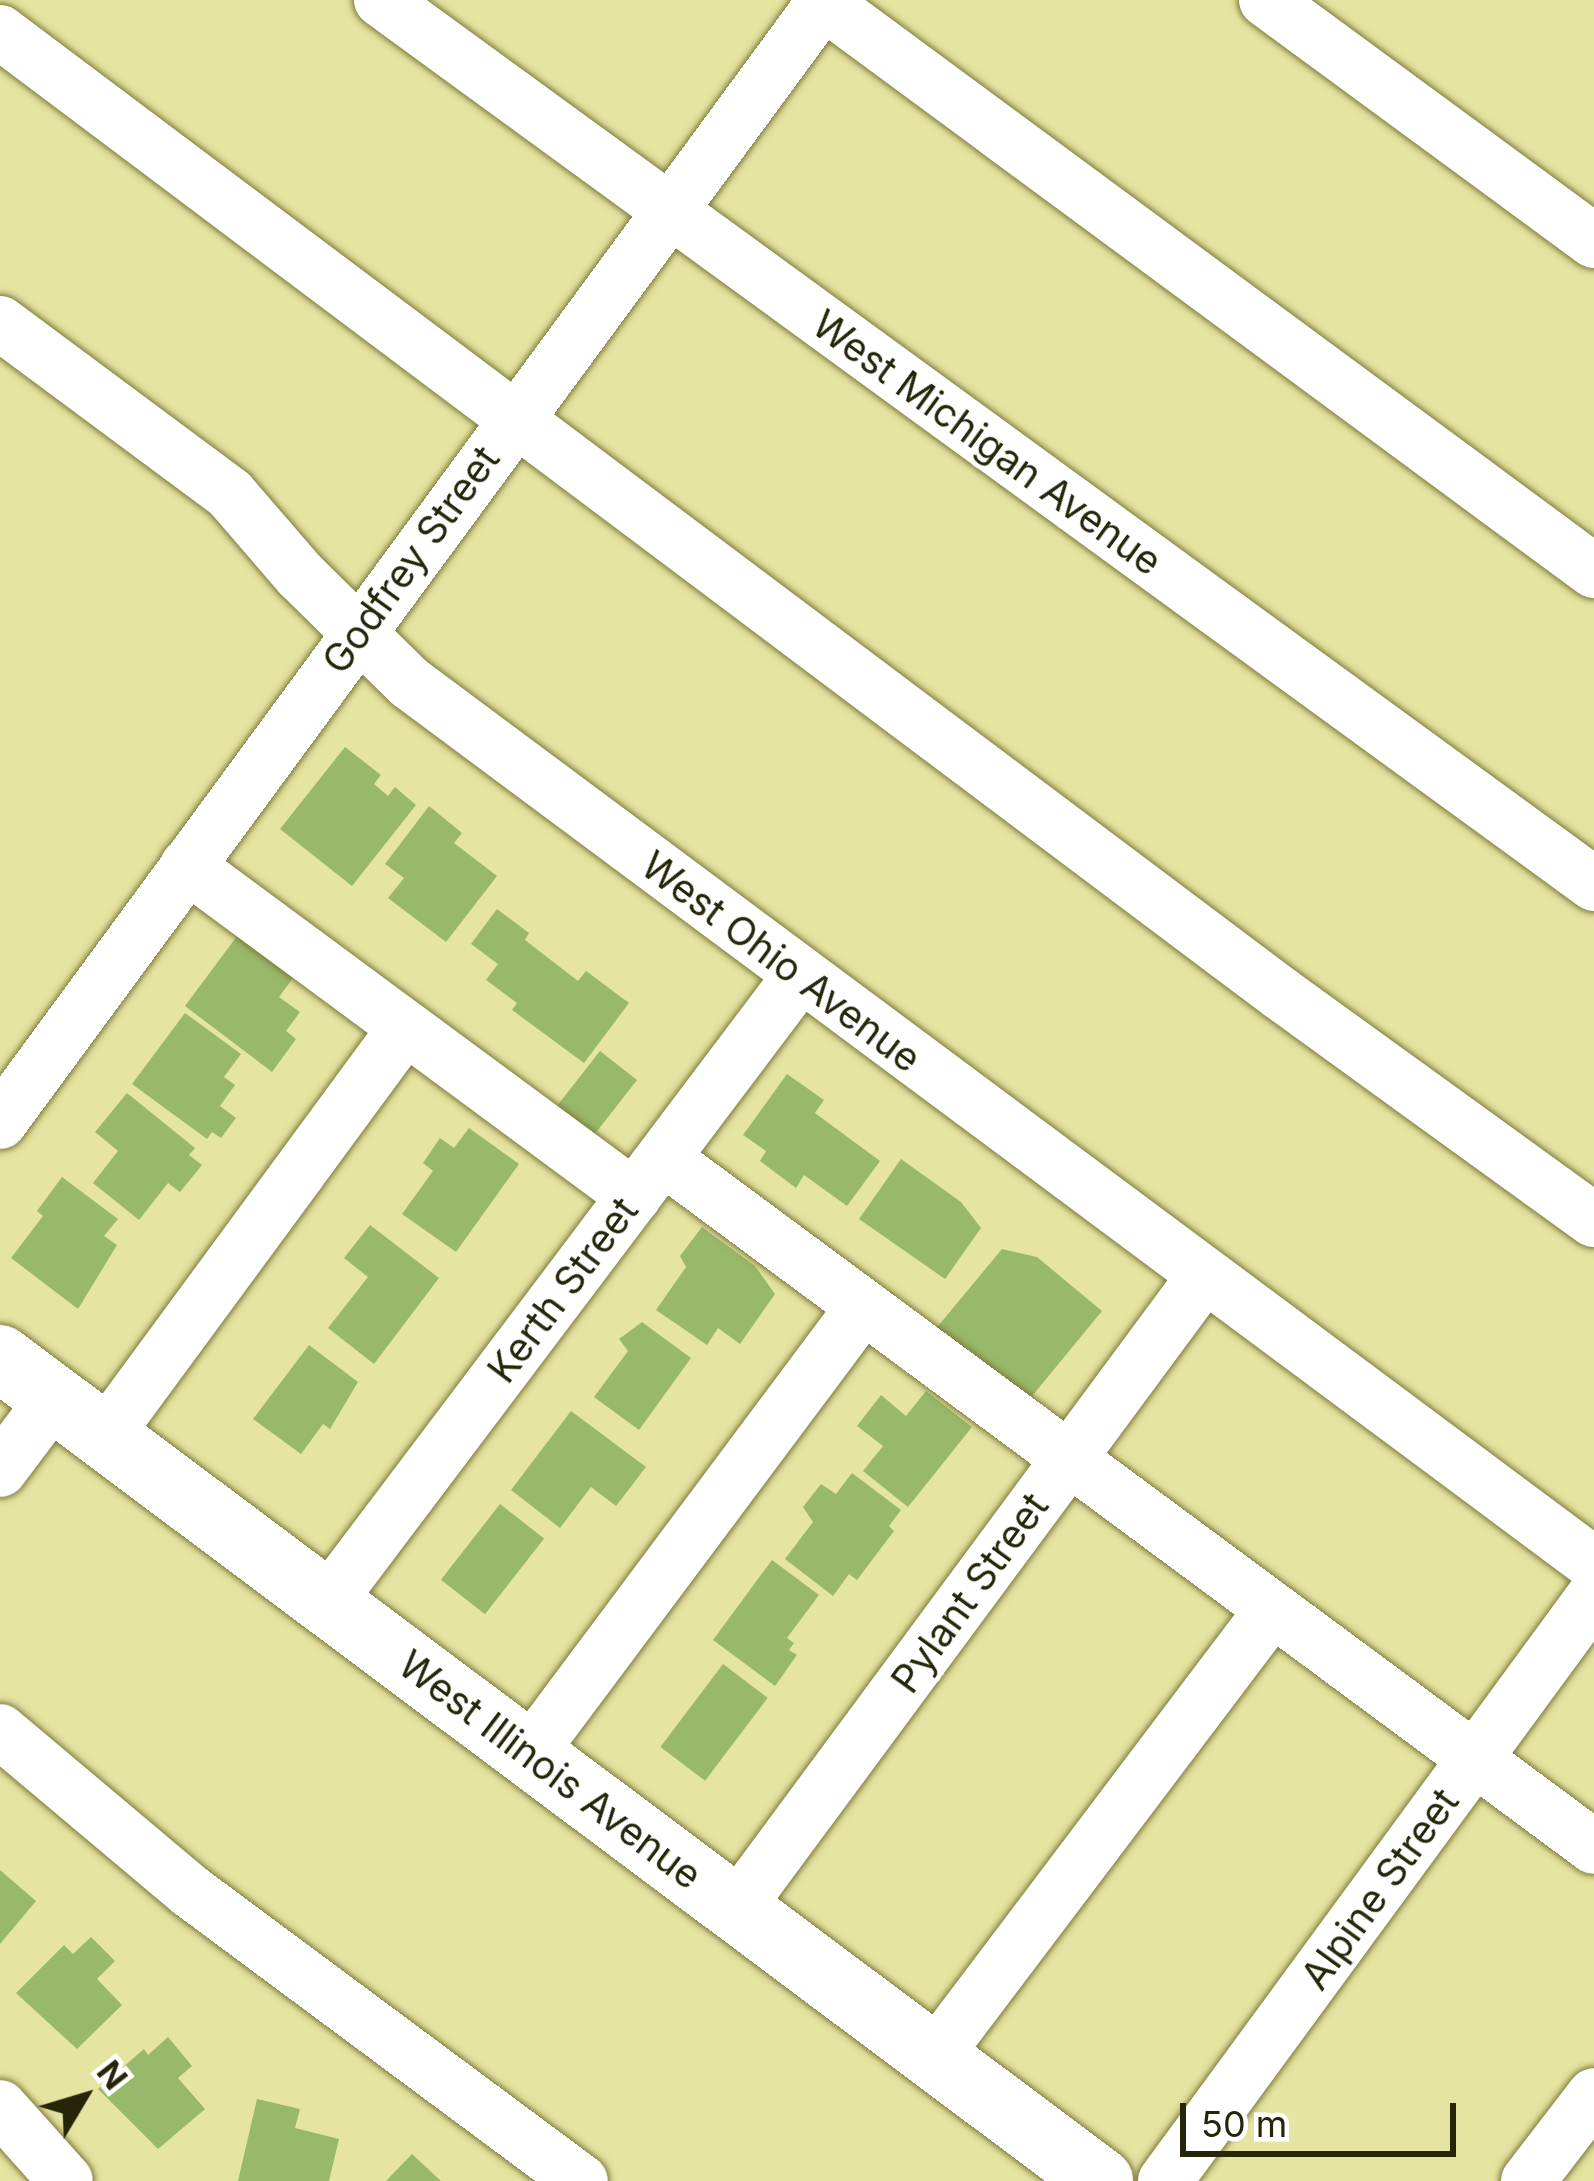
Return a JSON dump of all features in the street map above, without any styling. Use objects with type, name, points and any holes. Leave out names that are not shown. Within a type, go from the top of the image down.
[{"type":"main road","name":"West Illinois Avenue","points":[[0,1358],[1100,2181]]},
{"type":"street","name":"West Michigan Avenue","points":[[381,0],[1594,884]]},
{"type":"street","points":[[1266,0],[1594,241]]},
{"type":"street","name":"Godfrey Street","points":[[0,1122],[822,1]]},
{"type":"street","points":[[822,1],[1594,571]]},
{"type":"street","points":[[0,32],[518,416],[1280,993],[1594,1220]]},
{"type":"street","name":"West Ohio Avenue","points":[[0,323],[230,494],[410,683],[799,977],[1594,1564]]},
{"type":"street","points":[[187,866],[405,1028],[862,1308],[1594,1846]]},
{"type":"street","name":"Kerth Street","points":[[327,1604],[799,977]]},
{"type":"street","points":[[0,1470],[79,1417],[405,1028]]},
{"type":"street","name":"Pylant Street","points":[[736,1909],[1204,1276]]},
{"type":"street","points":[[529,1754],[862,1308]]},
{"type":"street","name":"Alpine Street","points":[[1166,2181],[1594,1596]]},
{"type":"street","points":[[934,2057],[1271,1611]]},
{"type":"street","points":[[0,1731],[190,1891],[581,2181]]},
{"type":"street","points":[[1528,2181],[1594,2095]]},
{"type":"street","points":[[0,2107],[66,2181]]},
{"type":"building","points":[[345,747],[381,775],[374,784],[388,796],[395,787],[416,805],[352,886],[280,829]]},
{"type":"building","points":[[429,806],[462,833],[454,843],[497,876],[446,942],[388,898],[404,878],[385,864]]},
{"type":"building","points":[[497,909],[529,933],[525,940],[578,981],[586,971],[629,1003],[584,1063],[512,1010],[517,1003],[486,980],[498,964],[471,944]]},
{"type":"building","points":[[243,928],[299,970],[279,997],[300,1012],[286,1031],[296,1039],[272,1072],[185,1006]]},
{"type":"building","points":[[185,1013],[241,1054],[224,1077],[235,1085],[220,1106],[236,1118],[221,1138],[212,1132],[207,1139],[132,1084]]},
{"type":"building","points":[[600,1051],[637,1080],[587,1144],[550,1115]]},
{"type":"building","points":[[787,1074],[824,1100],[815,1113],[880,1161],[847,1206],[804,1175],[796,1188],[760,1161],[766,1151],[743,1135]]},
{"type":"building","points":[[127,1093],[195,1148],[189,1155],[202,1165],[180,1192],[168,1183],[139,1220],[93,1183],[118,1151],[95,1132]]},
{"type":"building","points":[[469,1128],[519,1164],[456,1252],[402,1214],[433,1171],[423,1163],[440,1138],[454,1148]]},
{"type":"building","points":[[901,1159],[961,1202],[981,1228],[945,1279],[859,1219]]},
{"type":"building","points":[[62,1177],[118,1219],[104,1236],[117,1245],[78,1309],[11,1258],[43,1216],[37,1211]]},
{"type":"building","points":[[370,1225],[439,1278],[374,1364],[328,1328],[368,1277],[344,1258]]},
{"type":"building","points":[[702,1227],[755,1266],[775,1294],[740,1344],[718,1328],[707,1345],[656,1310],[686,1267],[680,1256]]},
{"type":"building","points":[[1002,1249],[1037,1257],[1102,1311],[1019,1412],[929,1337]]},
{"type":"building","points":[[642,1322],[691,1358],[639,1430],[594,1397],[628,1351],[619,1339]]},
{"type":"building","points":[[309,1345],[358,1382],[330,1429],[323,1424],[301,1454],[253,1419]]},
{"type":"building","points":[[926,1391],[972,1427],[908,1507],[863,1471],[883,1446],[857,1426],[881,1395],[906,1416]]},
{"type":"building","points":[[571,1411],[646,1467],[616,1506],[591,1487],[560,1528],[511,1490]]},
{"type":"building","points":[[852,1473],[901,1510],[889,1526],[894,1531],[857,1580],[849,1574],[833,1596],[785,1559],[813,1522],[803,1507],[821,1484],[836,1494]]},
{"type":"building","points":[[500,1504],[544,1538],[485,1614],[441,1580]]},
{"type":"building","points":[[772,1560],[819,1595],[787,1638],[794,1643],[789,1650],[797,1655],[775,1686],[713,1640]]},
{"type":"building","points":[[723,1664],[768,1698],[705,1781],[660,1747]]},
{"type":"building","points":[[0,1870],[36,1901],[0,1944]]},
{"type":"building","points":[[91,1937],[115,1961],[97,1979],[122,2005],[77,2049],[16,1993],[64,1945],[73,1954]]},
{"type":"building","points":[[168,2037],[192,2066],[178,2078],[205,2109],[158,2149],[98,2089],[144,2049],[148,2055]]},
{"type":"building","points":[[257,2099],[300,2109],[295,2128],[339,2139],[329,2181],[238,2181]]},
{"type":"building","points":[[412,2154],[441,2181],[386,2181]]}]
